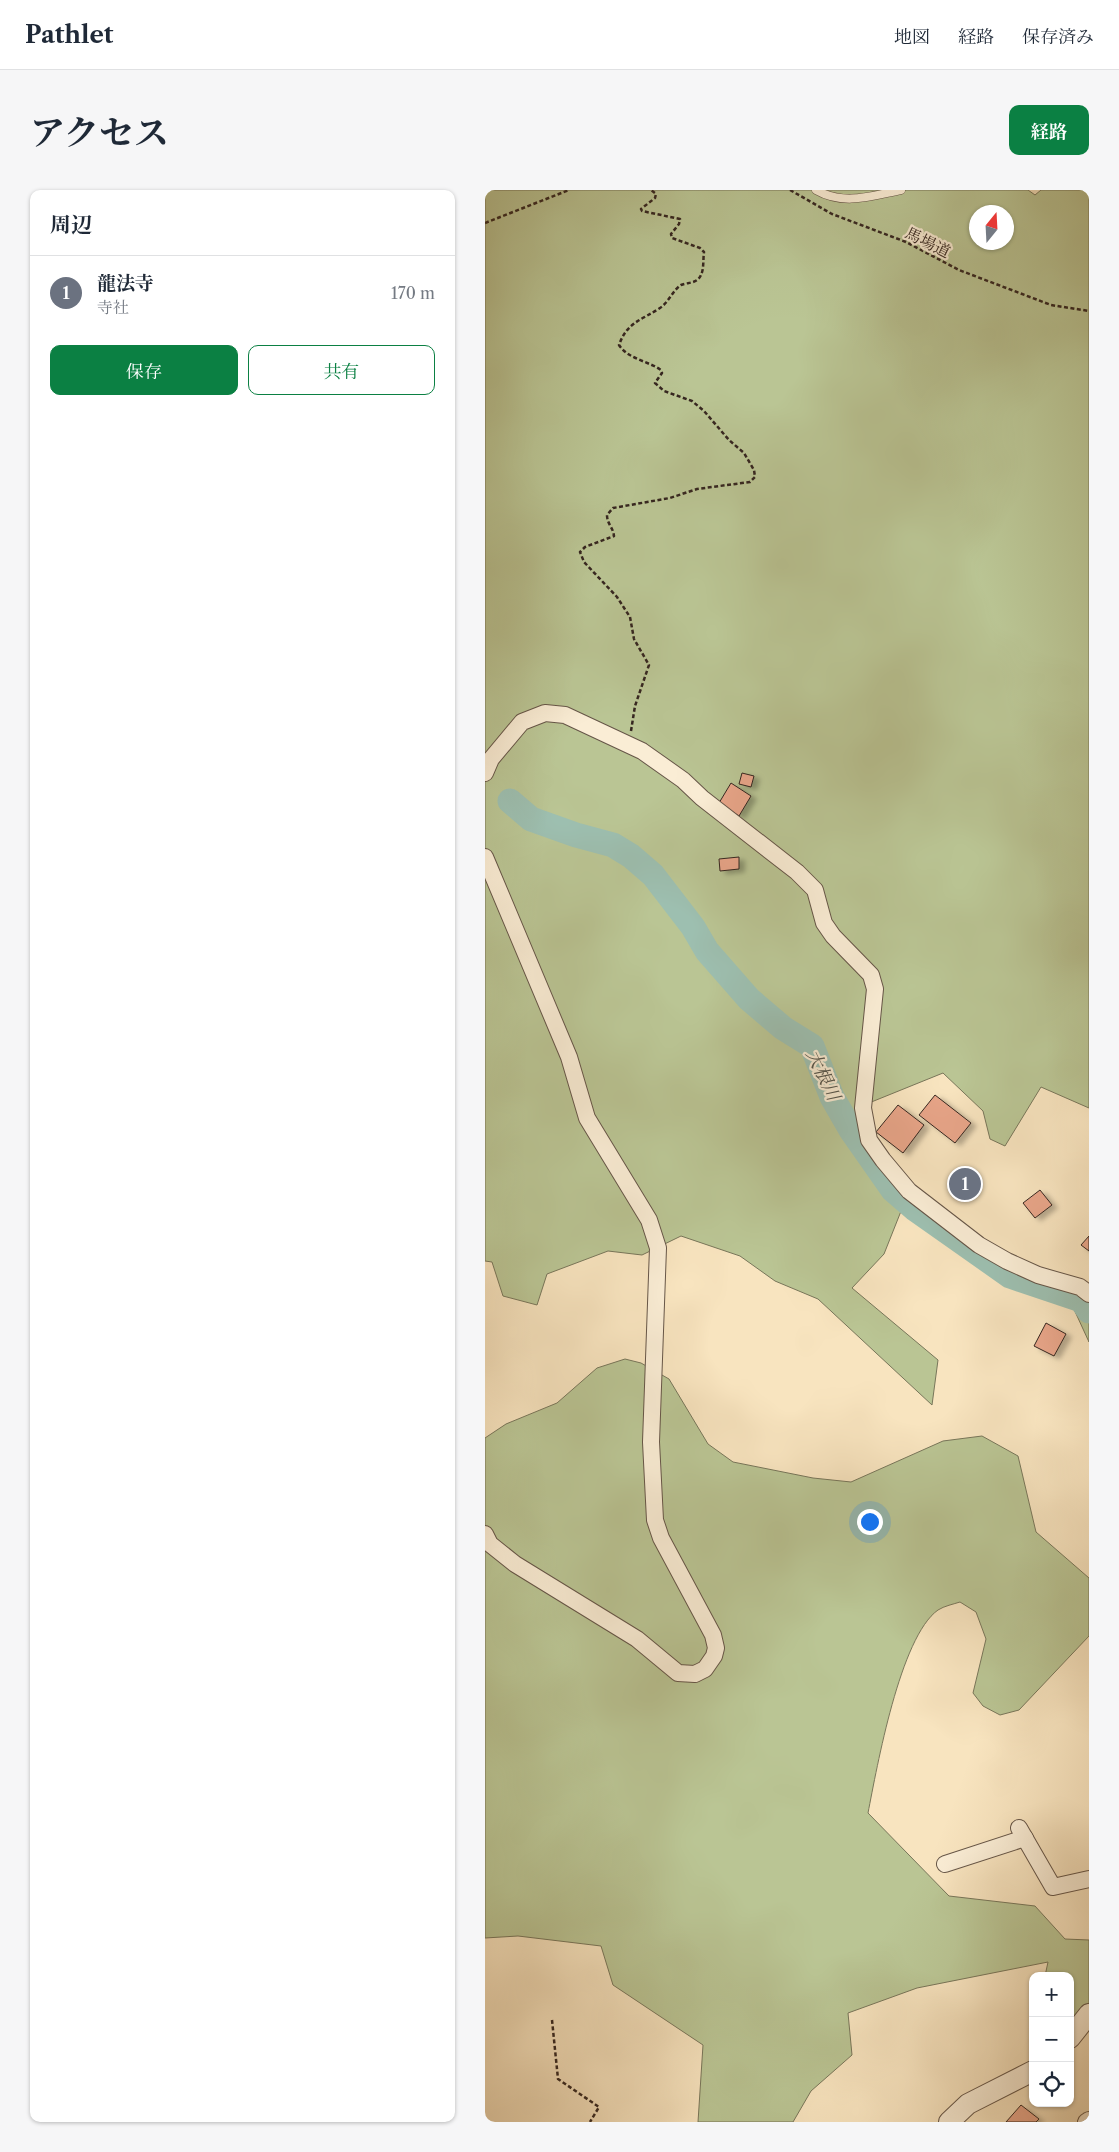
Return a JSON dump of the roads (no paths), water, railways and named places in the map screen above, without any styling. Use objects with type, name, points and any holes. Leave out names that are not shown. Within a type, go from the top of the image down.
[{"type":"street","points":[[485,773],[491,759],[522,722],[545,713],[565,715],[642,750],[683,780],[702,798],[797,872],[815,890],[824,923],[871,975],[875,988],[875,1008],[868,1047],[863,1108],[869,1140],[909,1191],[979,1245],[1037,1275],[1080,1288],[1089,1294]]},
{"type":"street","points":[[485,858],[569,1057],[587,1118],[649,1220],[658,1248],[651,1442],[655,1520],[661,1538],[713,1635],[716,1648],[710,1664],[695,1674],[678,1673],[637,1639],[515,1564],[490,1544],[485,1534]]},
{"type":"street","points":[[945,1864],[1022,1833],[1053,1887],[1089,1879]]},
{"type":"street","points":[[1074,2033],[1089,2014]]},
{"type":"street","points":[[949,2122],[968,2104],[1029,2074]]},
{"type":"lane","points":[[816,190],[828,197],[846,200],[901,190]]},
{"type":"waterway","name":"大根川","points":[[510,801],[531,819],[576,835],[613,845],[631,856],[653,875],[693,927],[707,951],[749,999],[783,1028],[812,1046],[832,1097],[851,1130],[893,1190],[915,1209],[1010,1276],[1081,1300],[1089,1311]]},
{"type":"place","name":"龍法寺","points":[[965,1184]]}]
